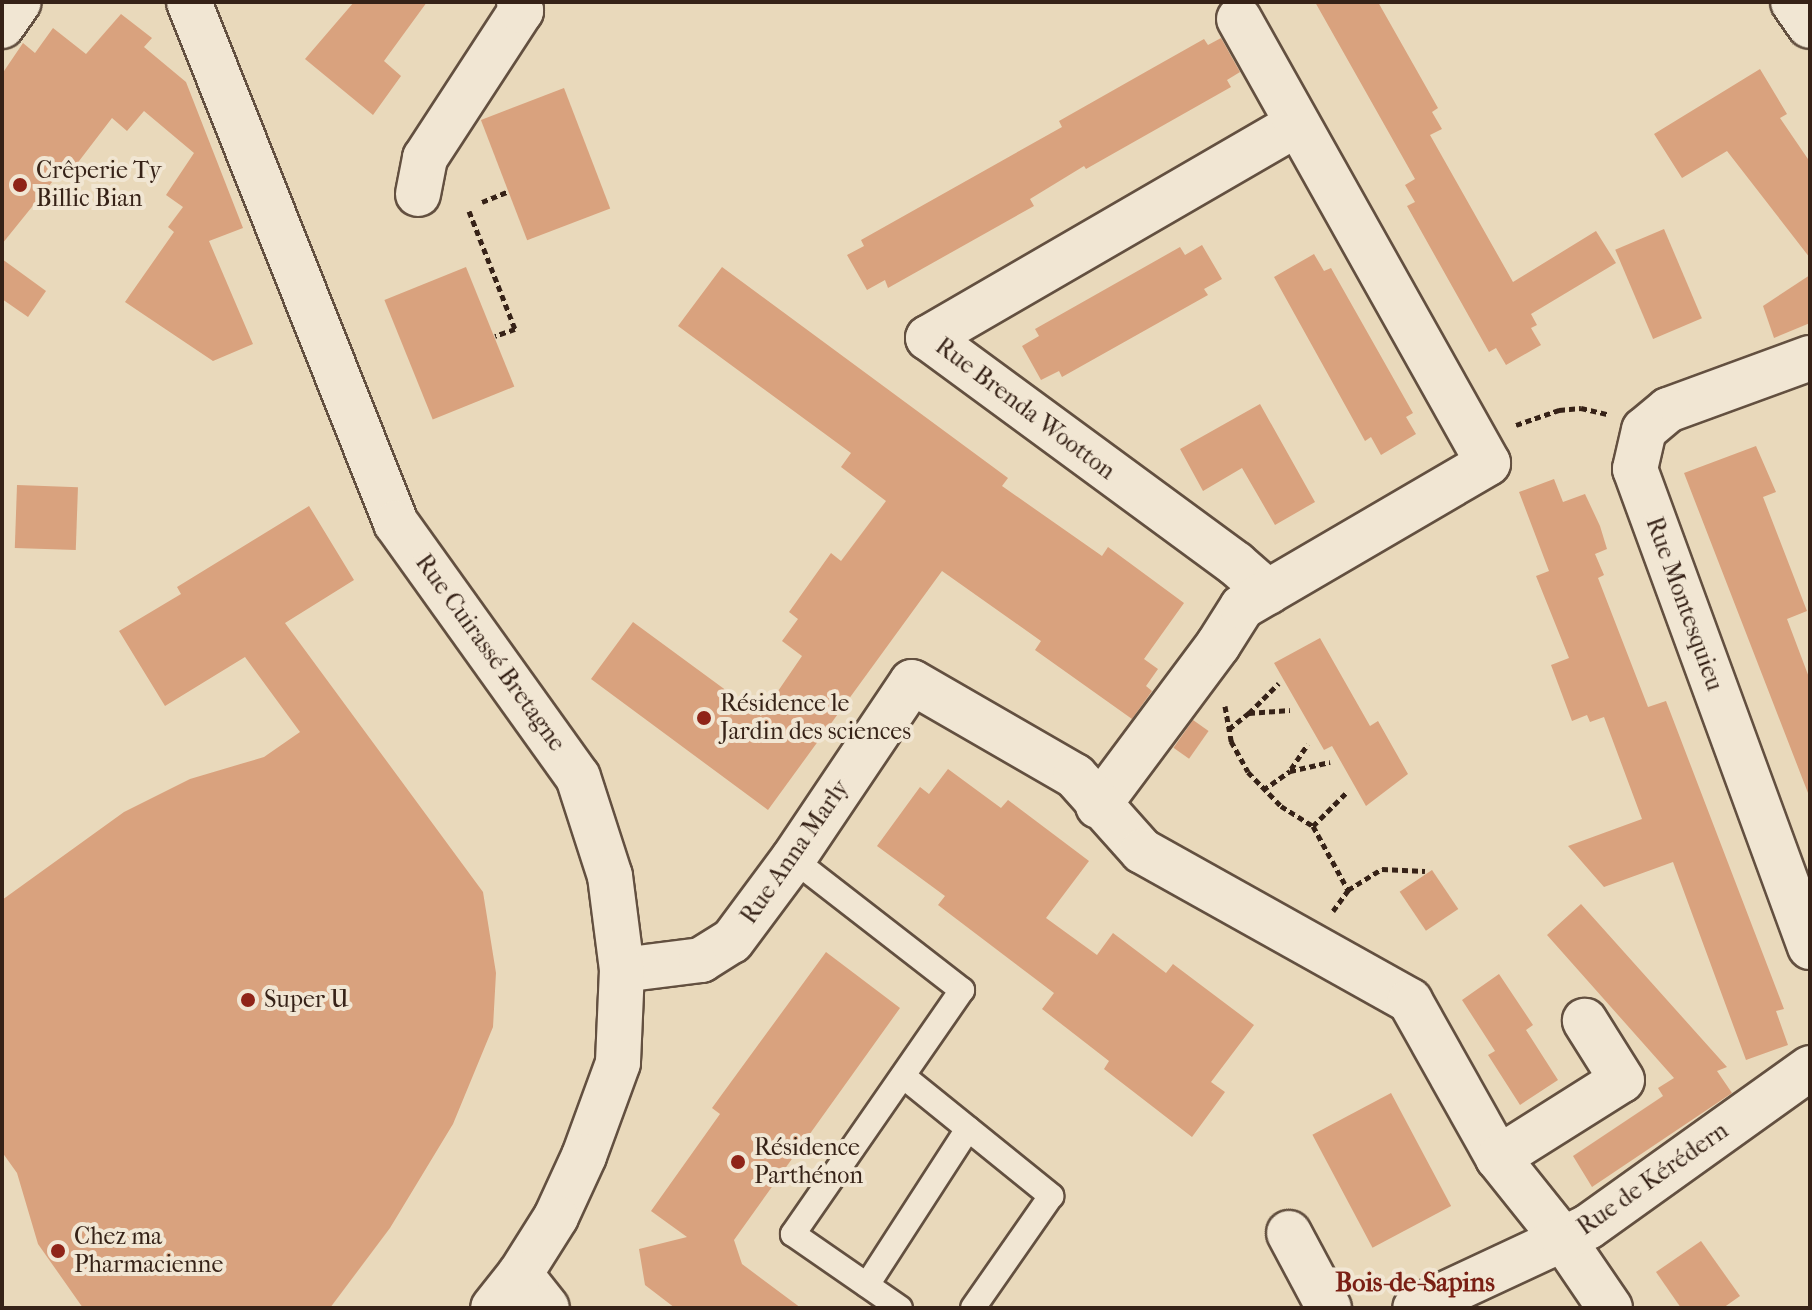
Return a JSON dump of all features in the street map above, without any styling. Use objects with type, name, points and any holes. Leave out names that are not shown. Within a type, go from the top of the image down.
[{"type":"street","points":[[2,26],[19,2]]},
{"type":"street","name":"Rue Cuirassé Bretagne","points":[[189,2],[396,523],[578,777],[610,876],[622,970],[618,1063],[584,1156],[562,1205],[520,1274],[493,1308]]},
{"type":"street","points":[[418,194],[425,158],[521,11],[519,2]]},
{"type":"street","points":[[1793,2],[1810,26]]},
{"type":"street","points":[[1098,806],[1218,645],[1242,607],[1488,463],[1239,19]]},
{"type":"street","name":"Rue Brenda Wootton","points":[[1268,592],[1236,564],[928,338],[1296,125]]},
{"type":"street","points":[[1644,430],[1668,410],[1810,358]]},
{"type":"street","name":"Rue Montesquieu","points":[[1644,430],[1635,469],[1810,947]]},
{"type":"street","name":"Rue Anna Marly","points":[[622,970],[701,960],[732,941],[793,859],[912,682],[1075,776],[1098,806],[1142,851],[1410,1001],[1498,1158]]},
{"type":"street","points":[[1415,1308],[1563,1239],[1498,1158],[1622,1080],[1585,1021]]},
{"type":"street","name":"Rue de Kérédern","points":[[1610,1308],[1563,1239],[1588,1227],[1810,1068]]},
{"type":"street","points":[[1289,1233],[1329,1308]]},
{"type":"street","points":[[520,1274],[547,1308]]},
{"type":"lane","points":[[793,859],[962,990],[793,1234],[900,1308]]},
{"type":"lane","points":[[903,1076],[1051,1196],[973,1308]]},
{"type":"lane","points":[[867,1285],[968,1129]]},
{"type":"path","points":[[482,202],[509,191]]},
{"type":"path","points":[[469,211],[515,329],[495,336]]},
{"type":"path","points":[[1478,446],[1497,433],[1559,410],[1604,413],[1644,430]]},
{"type":"path","points":[[1218,645],[1231,741],[1248,772],[1263,790],[1313,826],[1348,890]]},
{"type":"path","points":[[1229,729],[1279,683]]},
{"type":"path","points":[[1249,713],[1290,710]]},
{"type":"path","points":[[1263,790],[1290,771],[1308,744]]},
{"type":"path","points":[[1290,771],[1330,762]]},
{"type":"path","points":[[1313,826],[1347,792]]},
{"type":"path","points":[[1309,944],[1348,890],[1382,869],[1425,871]]},
{"type":"building","points":[[354,2],[427,2],[384,61],[401,76],[373,115],[305,59]]},
{"type":"building","points":[[1315,2],[1378,2],[1438,108],[1432,112],[1442,129],[1430,135],[1513,282],[1596,231],[1616,263],[1531,314],[1537,325],[1531,328],[1541,345],[1506,365],[1496,348],[1489,352],[1407,206],[1415,202],[1405,185],[1415,179]]},
{"type":"building","points":[[121,14],[152,38],[144,47],[186,82],[243,228],[209,241],[253,344],[213,361],[125,302],[174,232],[168,227],[183,207],[166,195],[194,153],[144,111],[127,131],[112,118],[76,165],[69,161],[2,244],[2,74],[23,43],[35,53],[53,28],[86,54]]},
{"type":"building","points":[[1221,38],[1240,72],[1227,80],[1231,87],[1086,169],[1084,166],[1030,199],[1034,206],[888,288],[885,280],[867,290],[847,255],[864,246],[861,240],[1062,127],[1059,121],[1204,39],[1208,45]]},
{"type":"building","points":[[1760,69],[1787,114],[1780,118],[1810,162],[1810,258],[1727,151],[1682,178],[1654,134]]},
{"type":"building","points":[[564,88],[610,208],[527,240],[481,120]]},
{"type":"building","points":[[1664,229],[1702,318],[1653,339],[1615,250]]},
{"type":"building","points":[[1202,245],[1222,279],[1204,289],[1208,295],[1062,377],[1059,371],[1041,380],[1022,346],[1039,336],[1035,329],[1180,247],[1185,255]]},
{"type":"building","points":[[1314,254],[1324,271],[1331,268],[1413,413],[1406,417],[1416,434],[1381,455],[1371,437],[1365,441],[1274,277]]},
{"type":"building","points":[[2,259],[46,291],[28,317],[2,299]]},
{"type":"building","points":[[466,267],[514,387],[433,420],[384,300]]},
{"type":"building","points":[[722,267],[1008,478],[1002,486],[1102,556],[1108,547],[1184,603],[1144,659],[1158,669],[1146,686],[1152,691],[1132,719],[1035,650],[1041,641],[942,571],[768,810],[591,679],[633,622],[761,716],[802,656],[782,641],[798,619],[789,612],[831,553],[841,561],[886,501],[841,467],[851,453],[678,326]]},
{"type":"building","points":[[1810,275],[1810,323],[1774,338],[1763,306]]},
{"type":"building","points":[[1260,404],[1315,502],[1275,525],[1242,468],[1203,491],[1180,449]]},
{"type":"building","points":[[1756,446],[1776,492],[1763,497],[1807,611],[1787,619],[1810,680],[1808,793],[1684,473]]},
{"type":"building","points":[[1554,479],[1563,502],[1585,494],[1600,526],[1607,549],[1595,554],[1604,575],[1598,578],[1648,707],[1666,701],[1784,1009],[1776,1011],[1788,1045],[1746,1060],[1673,862],[1604,887],[1568,846],[1642,819],[1604,717],[1590,722],[1587,715],[1572,721],[1551,665],[1569,658],[1536,576],[1549,571],[1519,492]]},
{"type":"building","points":[[17,485],[78,487],[76,550],[15,548]]},
{"type":"building","name":"Super U","points":[[309,506],[354,580],[285,623],[483,892],[496,973],[493,1027],[453,1124],[390,1228],[330,1308],[83,1308],[38,1244],[17,1173],[2,1152],[2,900],[124,812],[190,779],[264,757],[300,732],[245,657],[165,706],[119,631],[181,594],[177,587]]},
{"type":"building","points":[[1320,638],[1370,726],[1378,721],[1408,774],[1366,806],[1332,746],[1324,750],[1274,663]]},
{"type":"building","points":[[1193,720],[1209,731],[1189,759],[1173,748]]},
{"type":"building","points":[[948,769],[1001,808],[1008,800],[1089,861],[1046,918],[1097,955],[1113,933],[1166,973],[1173,964],[1254,1025],[1211,1082],[1225,1092],[1192,1137],[1104,1069],[1109,1061],[1042,1009],[1054,993],[938,905],[945,896],[877,846],[920,787],[929,794]]},
{"type":"building","points":[[1432,870],[1458,909],[1426,931],[1400,892]]},
{"type":"building","points":[[1581,904],[1727,1067],[1717,1071],[1732,1093],[1592,1187],[1573,1156],[1663,1096],[1658,1088],[1674,1078],[1547,935]]},
{"type":"building","name":"Résidence Parthénon","points":[[826,952],[900,1008],[734,1240],[742,1264],[801,1308],[675,1308],[645,1285],[639,1249],[687,1237],[651,1211],[720,1114],[712,1108]]},
{"type":"building","points":[[1499,974],[1533,1025],[1526,1030],[1558,1080],[1520,1105],[1488,1055],[1495,1051],[1462,1000]]},
{"type":"building","points":[[1391,1093],[1451,1206],[1373,1248],[1312,1135]]},
{"type":"building","points":[[1701,1241],[1740,1296],[1723,1308],[1681,1308],[1656,1272]]},
{"type":"place","name":"Crêperie Ty Billic Bian","points":[[20,185]]},
{"type":"place","name":"Résidence le Jardin des sciences","points":[[704,718]]},
{"type":"place","name":"Super U","points":[[248,1000]]},
{"type":"place","name":"Résidence Parthénon","points":[[738,1162]]},
{"type":"place","name":"Chez ma Pharmacienne","points":[[58,1251]]},
{"type":"district","name":"Bois-de-Sapins","points":[[1415,1283]]}]
